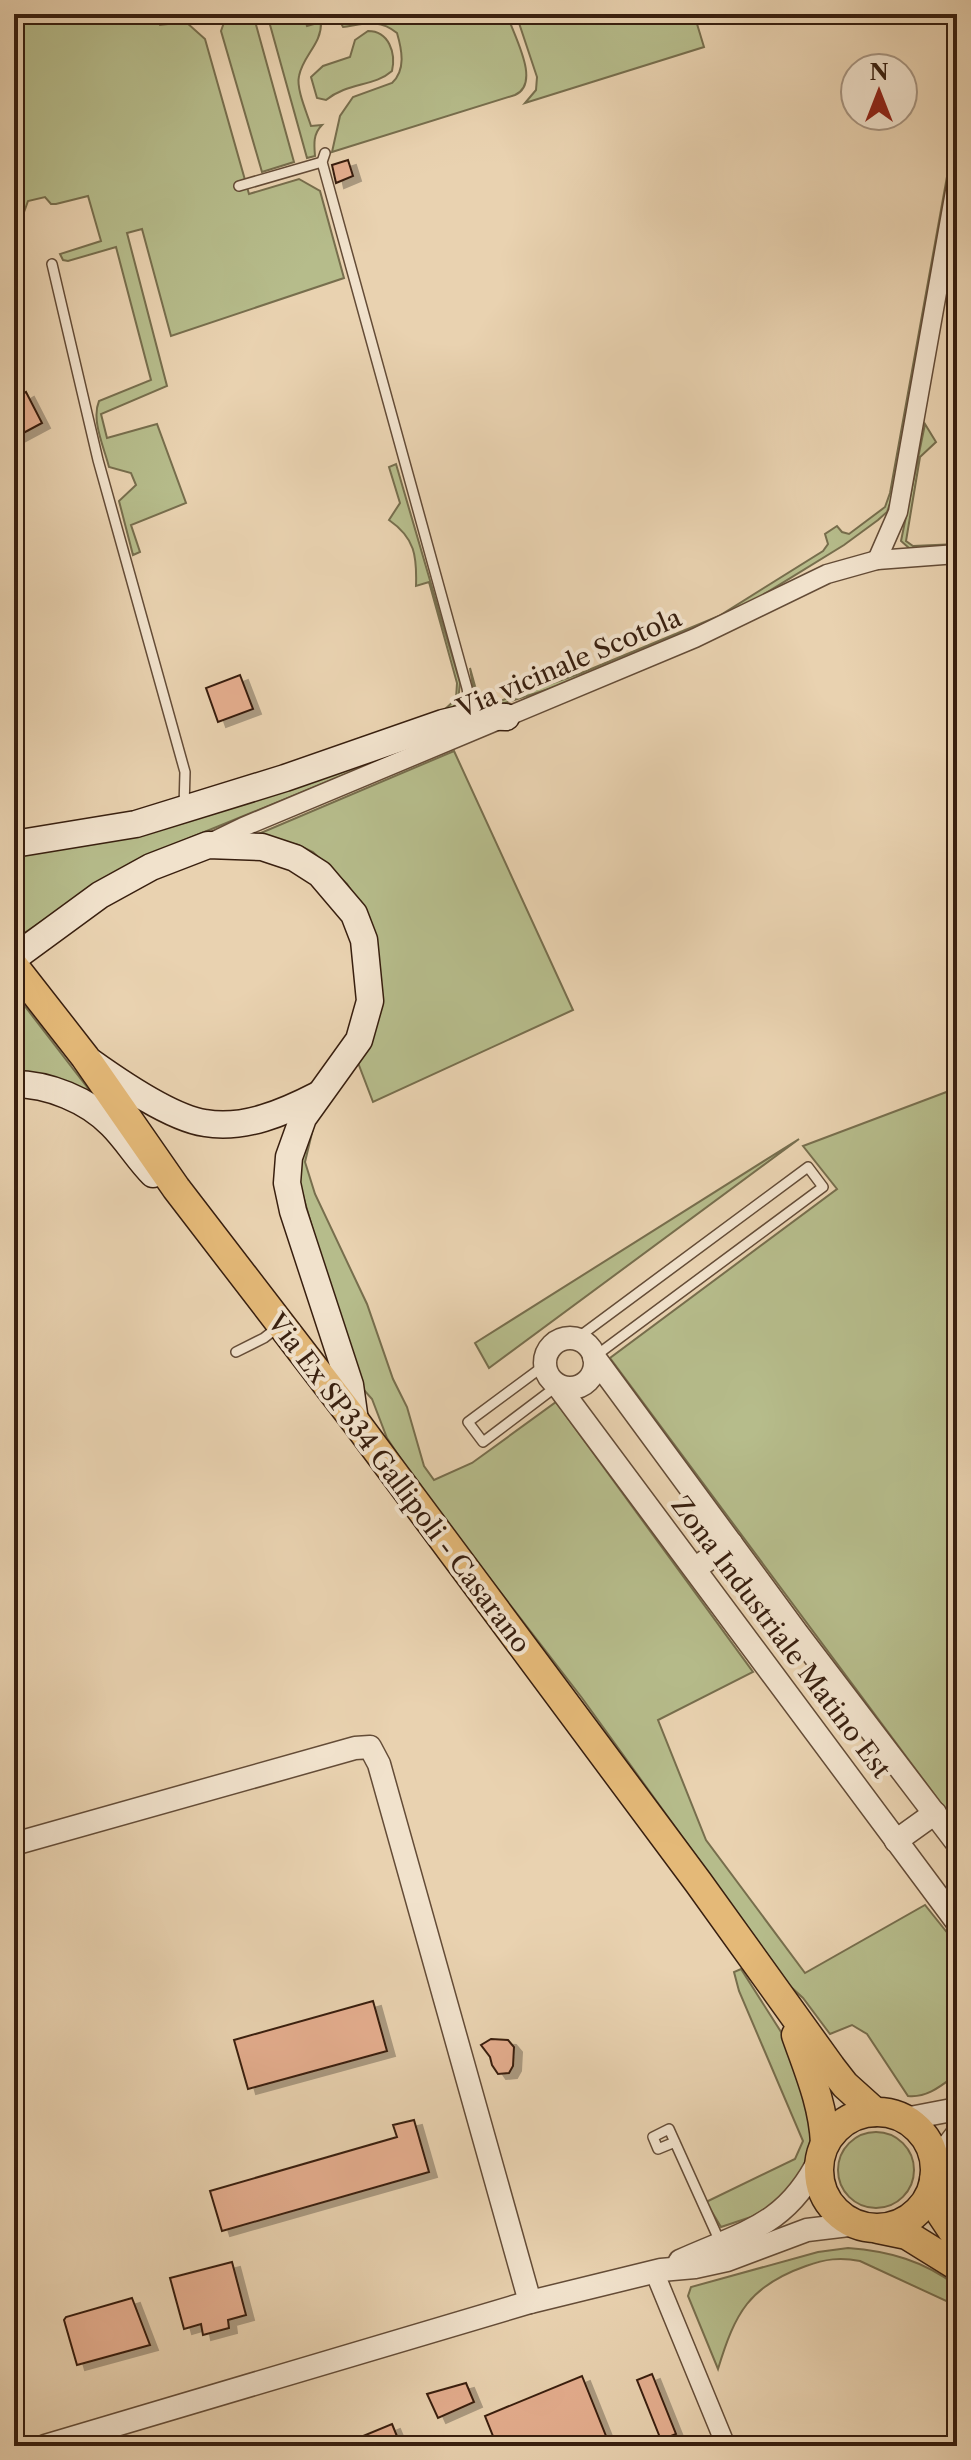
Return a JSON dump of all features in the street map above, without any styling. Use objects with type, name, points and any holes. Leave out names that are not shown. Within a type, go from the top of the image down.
[{"type":"main road","points":[[14,844],[136,824],[184,811],[420,729],[472,716],[506,717]]},
{"type":"main road","points":[[14,958],[100,895],[151,867],[208,845],[262,847],[295,858],[320,874],[354,914],[364,940],[370,1001],[359,1040],[303,1118],[289,1157],[287,1183],[293,1211],[350,1385],[355,1421]]},
{"type":"main road","name":"Via Ex SP334 Gallipoli - Casarano","points":[[14,966],[85,1057],[176,1188],[355,1421],[698,1882],[845,2085],[875,2112]]},
{"type":"main road","points":[[85,1057],[121,1083],[176,1112],[205,1123],[242,1122],[276,1115],[318,1095]]},
{"type":"main road","points":[[14,1084],[59,1092],[87,1106],[111,1123],[151,1173],[176,1188]]},
{"type":"main road","name":"Via Ex SP334 Gallipoli - Casarano","points":[[783,2001],[818,2092],[824,2116],[823,2151]]},
{"type":"main road","points":[[957,2238],[941,2214],[926,2139],[917,2127],[890,2113],[875,2112],[846,2120],[823,2151],[821,2187],[828,2201],[836,2210],[863,2226],[907,2235],[957,2266]]},
{"type":"main road","points":[[863,2226],[882,2228],[908,2219],[927,2199],[934,2172]]},
{"type":"street","points":[[877,560],[898,512],[957,180]]},
{"type":"street","name":"Via vicinale Scotola","points":[[208,845],[243,827],[695,638],[804,584],[856,564],[957,554]]},
{"type":"street","points":[[545,1365],[546,1353],[553,1343],[564,1338],[576,1339]]},
{"type":"street","name":"Zona Industriale Matino Est","points":[[576,1339],[588,1345],[731,1543],[957,1843]]},
{"type":"street","points":[[558,1386],[580,1386],[589,1379],[595,1369],[594,1357]]},
{"type":"street","name":"Zona Industriale Matino Est","points":[[545,1365],[549,1377],[696,1568],[957,1922]]},
{"type":"street","points":[[696,1568],[731,1543]]},
{"type":"street","points":[[14,1844],[355,1748],[370,1747],[379,1764],[530,2302]]},
{"type":"street","points":[[896,1841],[935,1813]]},
{"type":"street","points":[[905,2119],[957,2109]]},
{"type":"street","points":[[934,2172],[957,2134]]},
{"type":"street","points":[[45,2446],[530,2302],[658,2271],[695,2267],[781,2213],[806,2185],[823,2151]]},
{"type":"street","points":[[724,2251],[807,2230],[863,2226]]},
{"type":"street","points":[[658,2271],[726,2446]]},
{"type":"lane","points":[[239,186],[324,157],[472,716]]},
{"type":"lane","points":[[52,264],[98,460],[185,772],[184,811]]},
{"type":"lane","points":[[576,1339],[808,1167],[823,1187],[594,1357]]},
{"type":"lane","points":[[236,1352],[264,1338],[281,1324]]},
{"type":"lane","points":[[545,1365],[468,1422],[483,1442],[558,1386]]},
{"type":"lane","points":[[675,2142],[724,2251]]},
{"type":"green space","points":[[14,14],[157,14],[160,25],[186,22],[205,39],[249,194],[299,179],[320,191],[344,278],[171,336],[142,229],[127,233],[167,386],[101,414],[107,438],[157,424],[186,503],[131,525],[140,552],[133,555],[119,501],[136,485],[131,473],[109,467],[96,417],[99,401],[151,380],[116,247],[68,261],[63,260],[60,254],[101,241],[88,196],[56,204],[51,204],[45,197],[28,201],[23,215],[14,217]]},
{"type":"green space","points":[[227,14],[253,14],[294,162],[262,172],[221,31]]},
{"type":"green space","points":[[267,14],[306,14],[307,26],[321,22],[319,37],[301,69],[298,81],[311,126],[322,125],[314,143],[315,156],[307,158]]},
{"type":"green space","points":[[353,14],[507,14],[526,70],[523,89],[515,95],[332,152],[340,116],[353,97],[392,83],[401,66],[397,33],[378,24],[343,27],[338,18]]},
{"type":"green space","points":[[516,14],[694,14],[704,47],[525,103],[536,90],[537,77]]},
{"type":"green space","points":[[368,31],[381,35],[389,44],[393,57],[392,71],[326,100],[317,98],[311,77],[323,66],[350,57],[355,40]]},
{"type":"green space","points":[[952,149],[892,498],[887,512],[844,545],[706,626],[574,681],[492,707],[476,705],[470,668],[478,697],[485,706],[579,674],[719,616],[823,551],[828,544],[825,534],[837,526],[849,534],[885,507]]},
{"type":"green space","points":[[925,424],[936,442],[920,457],[906,541],[913,546],[957,544],[957,548],[909,548],[901,541]]},
{"type":"green space","points":[[396,464],[460,683],[458,701],[450,711],[443,711],[456,699],[457,683],[429,582],[416,586],[413,548],[389,520],[400,503],[389,467]]},
{"type":"green space","points":[[464,726],[153,853],[82,894],[14,940],[14,852]]},
{"type":"green space","points":[[454,751],[573,1010],[373,1102],[357,1060],[364,911],[347,884],[313,852],[298,845],[256,835]]},
{"type":"green space","points":[[14,992],[97,1100],[14,1072]]},
{"type":"green space","points":[[957,1088],[957,1825],[610,1358],[837,1189],[803,1146]]},
{"type":"green space","points":[[317,1112],[305,1162],[315,1194],[367,1304],[393,1379],[407,1407],[424,1466],[434,1480],[472,1463],[556,1402],[753,1672],[658,1720],[706,1840],[805,1973],[925,1905],[957,1945],[957,2074],[940,2086],[922,2095],[908,2096],[867,2034],[852,2025],[830,2034],[790,1986],[582,1698],[420,1488],[387,1438],[372,1399],[356,1381],[296,1171]]},
{"type":"green space","points":[[799,1139],[489,1368],[475,1343]]},
{"type":"green space","points":[[741,1969],[783,2035],[805,2084],[812,2137],[804,2169],[786,2197],[751,2217],[721,2227],[706,2202],[795,2159],[803,2141],[739,1991],[734,1972]]},
{"type":"green space","points":[[869,2132],[883,2132],[897,2138],[908,2149],[914,2170],[911,2185],[903,2197],[883,2208],[869,2208],[855,2202],[844,2191],[838,2177],[838,2163],[844,2149],[855,2138]]},
{"type":"green space","points":[[848,2248],[892,2255],[932,2270],[957,2286],[957,2306],[860,2261],[839,2259],[820,2262],[771,2283],[747,2304],[731,2332],[718,2369],[688,2296],[691,2287],[818,2252]]},
{"type":"building","points":[[348,160],[353,176],[336,183],[332,165]]},
{"type":"building","points":[[26,392],[42,423],[14,438],[14,399]]},
{"type":"building","points":[[240,675],[253,709],[218,722],[206,688]]},
{"type":"building","points":[[373,2001],[387,2051],[248,2089],[234,2040]]},
{"type":"building","points":[[491,2039],[508,2040],[514,2047],[513,2066],[509,2073],[498,2074],[481,2045]]},
{"type":"building","points":[[414,2120],[429,2172],[222,2231],[210,2191],[397,2137],[393,2125]]},
{"type":"building","points":[[232,2262],[246,2315],[228,2320],[229,2328],[203,2335],[201,2324],[184,2329],[170,2278]]},
{"type":"building","points":[[132,2298],[150,2345],[77,2365],[64,2320],[66,2317]]},
{"type":"building","points":[[652,2374],[676,2434],[661,2440],[637,2380]]},
{"type":"building","points":[[582,2376],[610,2446],[497,2446],[485,2416]]},
{"type":"building","points":[[466,2383],[474,2402],[438,2418],[427,2394]]},
{"type":"building","points":[[392,2424],[401,2446],[339,2446]]}]
